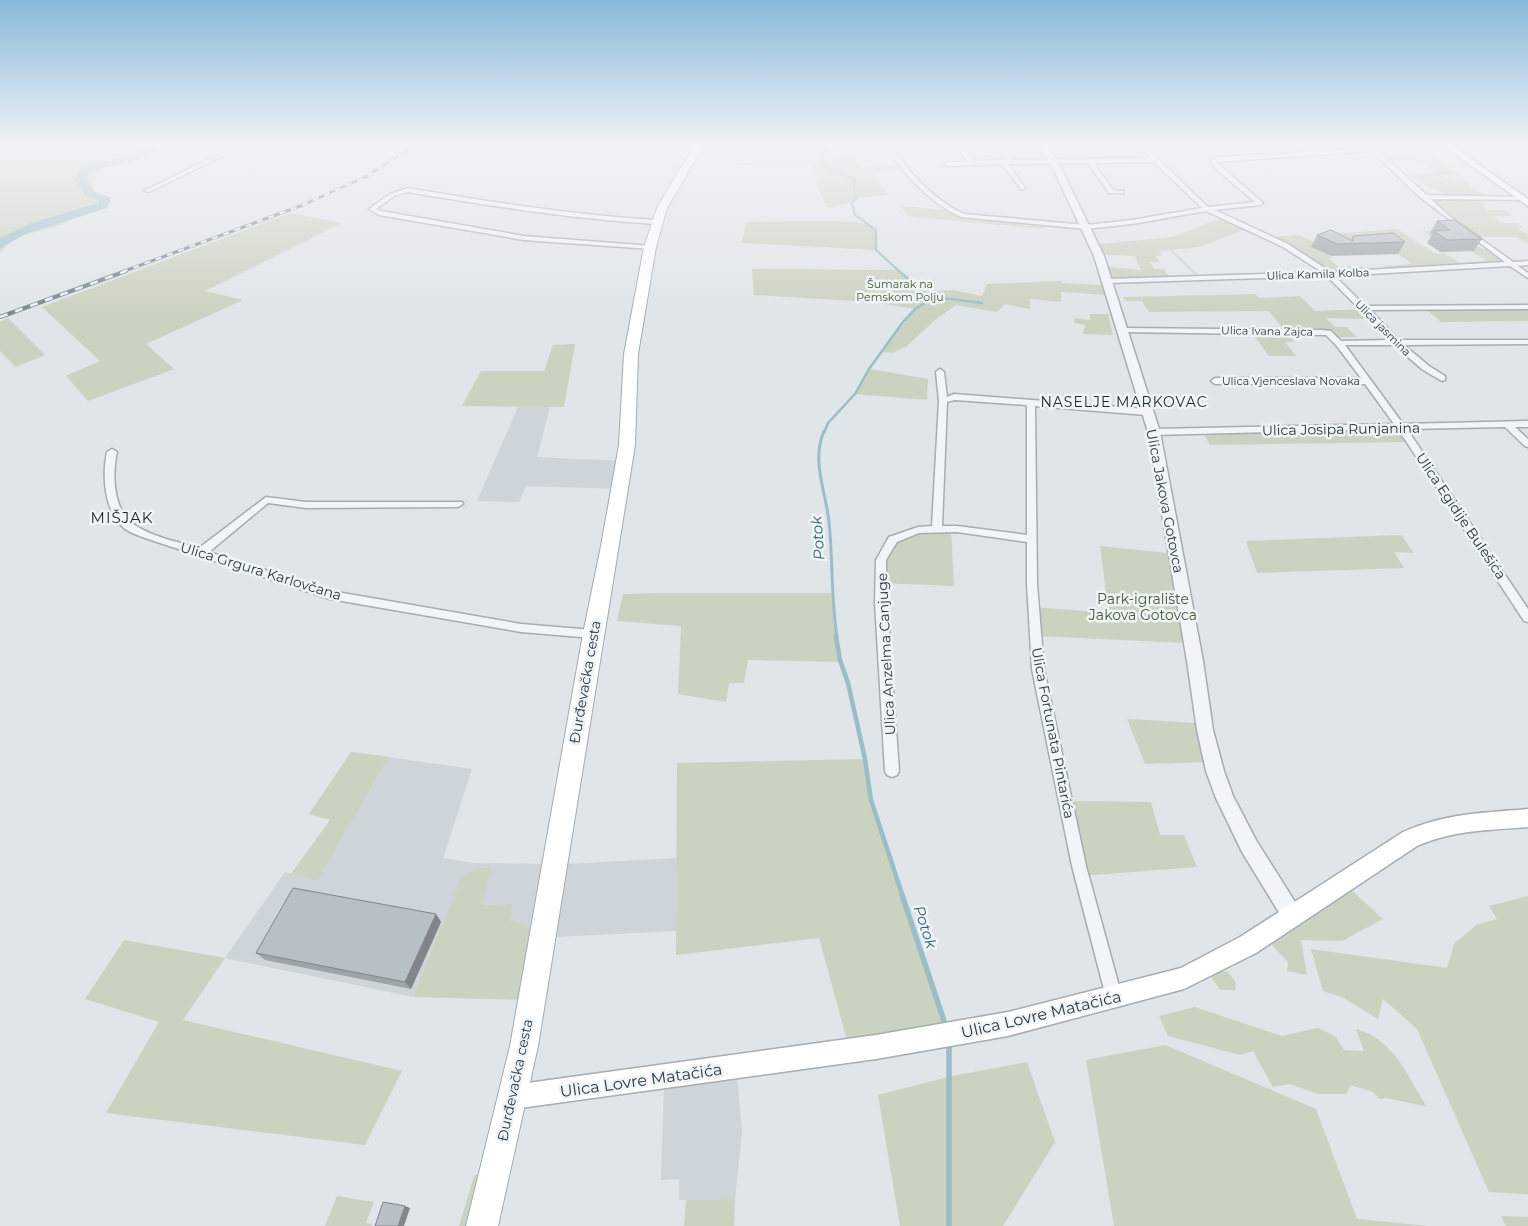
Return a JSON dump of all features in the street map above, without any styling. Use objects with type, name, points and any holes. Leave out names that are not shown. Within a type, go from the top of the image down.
[{"type":"main road","name":"Đurđevačka cesta","points":[[482,1226],[513,1097],[627,445],[631,354],[650,247],[656,222],[667,202]]},
{"type":"main road","name":"Ulica Lovre Matačića","points":[[513,1097],[876,1047],[1008,1024],[1184,978],[1248,945],[1410,838],[1432,829],[1466,823],[1528,818]]},
{"type":"street","points":[[381,202],[372,208],[378,213],[524,238],[650,247]]},
{"type":"street","points":[[472,202],[607,220],[656,222]]},
{"type":"street","points":[[940,202],[948,210],[963,216],[1086,227],[1132,222],[1259,202]]},
{"type":"street","name":"Ulica Jakova Gotovca","points":[[1074,202],[1108,281],[1146,412],[1154,432],[1195,661],[1205,730],[1215,771],[1225,798],[1249,846],[1292,916]]},
{"type":"street","points":[[1200,202],[1207,209]]},
{"type":"street","points":[[1429,202],[1451,221],[1528,276]]},
{"type":"street","name":"Ulica jasmina","points":[[1207,209],[1270,237],[1328,274],[1422,366],[1442,378]]},
{"type":"street","name":"Ulica Kamila Kolba","points":[[1108,281],[1328,274],[1528,264]]},
{"type":"street","points":[[1363,308],[1528,307]]},
{"type":"street","name":"Ulica Ivana Zajca","points":[[1122,330],[1322,332],[1328,333],[1339,343],[1528,342]]},
{"type":"street","name":"Ulica Egidije Bulešića","points":[[1339,343],[1402,428],[1528,618]]},
{"type":"street","points":[[940,372],[943,401],[937,529],[957,528],[1032,539]]},
{"type":"street","name":"Ulica Vjenceslava Novaka","points":[[1215,381],[1368,381]]},
{"type":"street","points":[[943,401],[954,397],[1146,412]]},
{"type":"street","name":"Ulica Fortunata Pintarića","points":[[1031,403],[1032,539],[1038,669],[1080,871],[1114,997]]},
{"type":"street","name":"Ulica Josipa Runjanina","points":[[1154,432],[1528,424]]},
{"type":"street","points":[[1508,425],[1528,444]]},
{"type":"street","name":"Ulica Grgura Karlovčana","points":[[112,452],[109,461],[111,485],[117,508],[126,525],[149,536],[330,595],[512,626],[593,634]]},
{"type":"street","points":[[200,553],[266,500],[306,505],[458,504]]},
{"type":"street","name":"Ulica Anzelma Canjuge","points":[[892,771],[881,603],[882,560],[893,540],[918,530],[937,529]]},
{"type":"shaded area","points":[[518,407],[550,407],[537,457],[624,461],[620,489],[526,486],[519,502],[477,501]]},
{"type":"shaded area","points":[[389,757],[472,769],[443,858],[474,863],[554,864],[544,926],[529,926],[510,920],[513,904],[481,905],[491,869],[461,878],[413,997],[225,958],[285,872],[317,881]]},
{"type":"shaded area","points":[[677,858],[676,931],[554,937],[565,864]]},
{"type":"shaded area","points":[[737,1077],[742,1131],[735,1199],[679,1200],[679,1179],[661,1180],[664,1087]]},
{"type":"green space","points":[[0,202],[98,202],[98,204],[64,224],[14,238],[0,253]]},
{"type":"green space","points":[[824,202],[853,202],[852,203],[826,208]]},
{"type":"green space","points":[[1430,202],[1482,202],[1486,206],[1483,207],[1487,210],[1505,210],[1512,216],[1494,216],[1500,223],[1517,223],[1523,227],[1517,228],[1528,234],[1528,244],[1517,237],[1473,237]]},
{"type":"green space","points":[[900,206],[948,210],[963,216],[1045,226],[1045,229],[910,217]]},
{"type":"green space","points":[[290,213],[342,223],[205,291],[243,300],[146,344],[174,369],[88,401],[66,376],[100,361],[42,307]]},
{"type":"green space","points":[[1224,217],[1249,228],[1199,247],[1172,250],[1201,278],[1169,250],[1159,251],[1162,256],[1156,256],[1159,262],[1150,262],[1154,269],[1164,269],[1169,277],[1112,278],[1106,267],[1141,270],[1135,256],[1104,255],[1099,244],[1172,237]]},
{"type":"green space","name":"Šumarak na Pemskom Polju","points":[[746,222],[857,222],[873,226],[877,235],[876,250],[742,243]]},
{"type":"green space","points":[[1397,229],[1436,254],[1444,253],[1460,263],[1487,261],[1471,251],[1473,251],[1431,233],[1443,242],[1438,243],[1423,231],[1458,230],[1466,240],[1489,251],[1505,264],[1389,271],[1383,266],[1412,264],[1398,254],[1362,252],[1367,255],[1361,255],[1347,253],[1335,248],[1319,235]]},
{"type":"green space","points":[[1299,235],[1319,244],[1311,247],[1334,258],[1328,258],[1339,267],[1361,266],[1366,270],[1324,271],[1270,237]]},
{"type":"green space","points":[[752,269],[897,270],[923,292],[953,290],[982,296],[987,284],[1061,281],[1062,283],[1102,285],[1105,295],[1061,292],[1061,302],[1030,299],[1030,309],[1005,304],[997,312],[956,305],[935,320],[907,346],[893,353],[882,352],[915,309],[873,302],[754,295]]},
{"type":"green space","points":[[1255,294],[1259,298],[1300,296],[1315,311],[1363,309],[1374,319],[1326,318],[1335,327],[1346,327],[1357,337],[1334,337],[1328,333],[1286,332],[1294,342],[1285,342],[1296,356],[1269,356],[1251,331],[1285,331],[1269,311],[1149,312],[1142,301],[1126,301],[1123,297]]},
{"type":"green space","points":[[1526,307],[1528,309],[1528,321],[1441,322],[1425,308]]},
{"type":"green space","points":[[1090,314],[1108,314],[1113,335],[1083,334],[1085,325],[1074,323],[1075,318],[1090,320]]},
{"type":"green space","points":[[8,318],[45,355],[16,367],[0,351],[0,322]]},
{"type":"green space","points":[[575,344],[564,407],[462,406],[481,371],[544,371],[553,345]]},
{"type":"green space","points":[[870,369],[928,379],[927,400],[855,394]]},
{"type":"green space","points":[[1388,429],[1400,431],[1411,442],[1210,445],[1203,433]]},
{"type":"green space","points":[[951,529],[954,586],[881,583],[882,560],[886,550],[893,543],[901,537],[920,531]]},
{"type":"green space","points":[[1401,535],[1414,553],[1394,552],[1404,568],[1257,573],[1246,541]]},
{"type":"green space","name":"Park-igralište Jakova Gotovca","points":[[1100,546],[1167,553],[1185,643],[1036,636],[1034,607],[1109,613]]},
{"type":"green space","points":[[833,593],[833,612],[841,662],[748,660],[744,683],[729,683],[726,702],[678,694],[681,626],[617,621],[623,594]]},
{"type":"green space","points":[[1127,719],[1197,723],[1207,762],[1145,764]]},
{"type":"green space","points":[[351,752],[389,757],[317,881],[291,874],[330,820],[309,814]]},
{"type":"green space","points":[[865,759],[871,800],[947,1035],[850,1051],[819,938],[676,955],[677,763]]},
{"type":"green space","points":[[1065,801],[1151,802],[1160,835],[1184,835],[1197,867],[1081,876]]},
{"type":"green space","points":[[476,868],[491,868],[482,905],[513,904],[510,920],[529,926],[544,926],[531,1000],[413,997],[461,878]]},
{"type":"green space","points":[[1348,887],[1383,919],[1342,941],[1301,940],[1307,975],[1287,971],[1288,962],[1267,940]]},
{"type":"green space","points":[[1528,896],[1528,1194],[1489,1192],[1417,1029],[1383,999],[1378,1019],[1342,997],[1323,991],[1311,949],[1447,968],[1454,944],[1476,925],[1497,919],[1489,906]]},
{"type":"green space","points":[[124,940],[225,958],[183,1020],[402,1071],[365,1145],[106,1113],[159,1022],[85,999]]},
{"type":"green space","points":[[1217,970],[1228,972],[1235,981],[1236,990],[1220,990],[1210,975]]},
{"type":"green space","points":[[1195,1007],[1282,1036],[1318,1028],[1335,1036],[1344,1050],[1364,1051],[1356,1029],[1369,1034],[1380,1041],[1399,1060],[1427,1107],[1387,1098],[1380,1099],[1373,1092],[1351,1085],[1346,1094],[1318,1094],[1290,1084],[1273,1087],[1253,1051],[1240,1055],[1168,1036],[1159,1016]]},
{"type":"green space","points":[[1165,1045],[1316,1109],[1357,1219],[1428,1226],[1114,1226],[1086,1060]]},
{"type":"green space","points":[[1027,1062],[1055,1142],[1003,1226],[900,1226],[878,1095],[952,1076]]},
{"type":"green space","points":[[480,1173],[467,1226],[459,1226],[474,1176]]},
{"type":"green space","points":[[337,1196],[374,1202],[366,1223],[372,1224],[371,1226],[325,1226]]},
{"type":"green space","points":[[735,1199],[734,1226],[684,1226],[686,1200]]},
{"type":"green space","points":[[1501,1216],[1528,1217],[1528,1226],[1506,1226]]},
{"type":"building","points":[[1454,220],[1482,239],[1447,240],[1434,231],[1450,230],[1437,221]]},
{"type":"building","points":[[1331,230],[1353,241],[1353,236],[1393,233],[1405,242],[1337,244],[1317,235]]},
{"type":"building","points":[[293,888],[436,914],[405,982],[256,953]]},
{"type":"building","points":[[383,1202],[405,1206],[398,1226],[375,1226]]},
{"type":"waterway","points":[[0,244],[24,231],[90,210],[103,205],[104,202]]},
{"type":"waterway","name":"Potok","points":[[853,202],[855,215],[876,230],[876,250],[900,272]]},
{"type":"waterway","name":"Potok","points":[[899,271],[923,292],[935,297]]},
{"type":"waterway","name":"Potok","points":[[824,433],[828,423],[855,394],[869,369],[903,322],[915,309],[935,297]]},
{"type":"waterway","points":[[935,297],[982,303]]},
{"type":"waterway","name":"Potok","points":[[824,431],[820,442],[819,465],[829,522],[837,637]]},
{"type":"waterway","name":"Potok","points":[[836,636],[840,660],[848,683],[865,759],[871,800],[903,897]]},
{"type":"waterway","name":"Potok","points":[[902,895],[944,1021]]},
{"type":"waterway","points":[[949,1046],[949,1226]]},
{"type":"railway","points":[[122,272],[309,202]]},
{"type":"railway","points":[[0,317],[126,271]]},
{"type":"district","name":"NASELJE MARKOVAC","points":[[1124,402]]},
{"type":"district","name":"MIŠJAK","points":[[122,518]]}]
